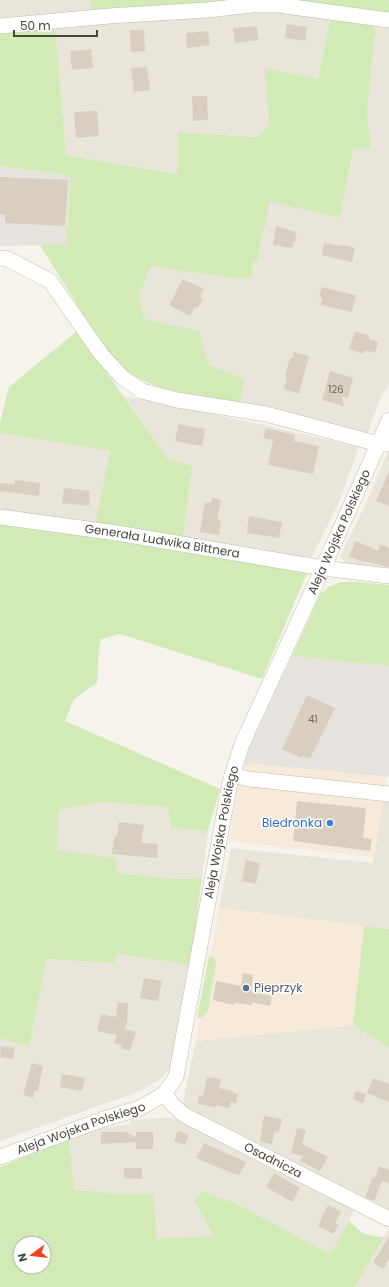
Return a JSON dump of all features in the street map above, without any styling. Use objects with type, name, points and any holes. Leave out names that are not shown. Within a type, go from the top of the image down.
[{"type":"street","points":[[0,26],[252,5],[278,5],[389,20]]},
{"type":"street","points":[[0,258],[8,259],[50,281],[101,354],[122,377],[142,391],[177,400],[266,414],[384,444]]},
{"type":"street","name":"Aleja Wojska Polskiego","points":[[0,1157],[101,1120],[140,1108],[164,1094],[176,1077],[232,775],[242,744],[323,568],[384,444],[389,420]]},
{"type":"street","name":"Generała Ludwika Bittnera","points":[[0,517],[117,533],[323,568],[389,576]]},
{"type":"street","points":[[232,775],[249,779],[389,794]]},
{"type":"street","name":"Osadnicza","points":[[164,1094],[173,1106],[184,1115],[389,1219]]},
{"type":"shaded area","points":[[0,0],[90,0],[91,12],[248,9],[331,14],[318,79],[256,137],[179,132],[179,174],[66,155],[55,25],[0,31]]},
{"type":"shaded area","points":[[376,23],[389,25],[389,385],[380,398],[367,435],[239,406],[245,379],[209,365],[198,331],[145,319],[139,295],[151,266],[230,278],[252,277],[253,261],[257,261],[270,202],[340,218],[355,147],[371,149],[367,112]]},
{"type":"shaded area","points":[[0,166],[71,176],[66,245],[0,246]]},
{"type":"shaded area","points":[[124,396],[214,414],[359,447],[339,502],[311,559],[183,538],[192,466],[168,459]]},
{"type":"shaded area","points":[[0,433],[110,451],[95,526],[0,512]]},
{"type":"shaded area","points":[[389,449],[389,569],[347,564],[340,557],[367,501]]},
{"type":"shaded area","points":[[292,656],[389,666],[389,777],[256,764],[244,766],[250,746]]},
{"type":"shaded area","points":[[256,764],[386,777],[374,857],[229,841],[238,787],[244,766]]},
{"type":"shaded area","points":[[383,799],[389,799],[389,929],[219,908],[231,848],[373,863]]},
{"type":"shaded area","points":[[101,802],[167,807],[171,828],[208,831],[202,878],[177,879],[117,873],[57,851],[59,810]]},
{"type":"shaded area","points":[[219,908],[364,926],[353,1025],[196,1041]]},
{"type":"shaded area","points":[[116,954],[190,965],[172,1065],[161,1079],[135,1093],[0,1142],[0,1038],[29,1047],[47,959],[113,963]]},
{"type":"shaded area","points":[[353,1025],[389,1048],[389,1213],[182,1106],[196,1041]]},
{"type":"shaded area","points":[[174,1118],[354,1210],[331,1254],[236,1204],[203,1191],[194,1200],[214,1236],[156,1238],[153,1194],[128,1194],[74,1190],[69,1139],[96,1129],[130,1124],[131,1120]]},
{"type":"shaded area","points":[[389,1228],[389,1287],[355,1287],[384,1237]]},
{"type":"green space","points":[[90,0],[258,0],[91,12]]},
{"type":"green space","points":[[275,0],[389,0],[389,17]]},
{"type":"green space","points":[[331,14],[376,23],[367,112],[371,149],[354,148],[340,218],[270,202],[257,261],[253,261],[252,278],[230,278],[151,266],[139,295],[145,319],[199,331],[209,365],[245,379],[239,406],[166,390],[130,375],[104,348],[40,245],[66,244],[71,176],[0,166],[0,31],[55,25],[66,155],[178,174],[178,132],[256,137],[269,125],[265,68],[318,79]]},
{"type":"green space","points":[[77,331],[168,459],[192,466],[183,538],[95,526],[110,451],[0,433],[0,423],[9,387]]},
{"type":"green space","points":[[0,520],[310,566],[262,679],[120,634],[101,639],[98,658],[97,683],[74,699],[65,721],[220,789],[208,831],[171,828],[167,807],[101,802],[59,810],[57,850],[116,858],[117,873],[177,879],[202,878],[190,965],[117,954],[114,963],[47,959],[29,1047],[0,1038]]},
{"type":"green space","points":[[341,582],[389,585],[389,666],[292,656],[321,593],[330,586]]},
{"type":"green space","points":[[364,926],[389,929],[389,1048],[353,1025]]},
{"type":"green space","points":[[209,956],[213,957],[216,962],[208,1011],[201,1018],[198,1018],[197,1017]]},
{"type":"green space","points":[[69,1139],[74,1190],[128,1194],[153,1194],[157,1238],[214,1236],[194,1200],[203,1191],[236,1204],[331,1254],[349,1220],[357,1229],[364,1233],[372,1236],[384,1237],[355,1287],[0,1287],[0,1167]]},
{"type":"building","points":[[287,24],[307,27],[305,41],[285,38]]},
{"type":"building","points":[[257,26],[258,40],[235,43],[233,28]]},
{"type":"building","points":[[130,30],[144,30],[145,51],[131,52]]},
{"type":"building","points":[[208,31],[210,45],[187,48],[186,33]]},
{"type":"building","points":[[91,49],[93,68],[72,70],[70,51]]},
{"type":"building","points":[[147,67],[150,90],[134,92],[131,68]]},
{"type":"building","points":[[192,96],[207,96],[208,120],[193,121]]},
{"type":"building","points":[[97,111],[99,136],[76,138],[74,112]]},
{"type":"building","points":[[0,177],[68,180],[65,226],[5,223],[5,214],[0,214]]},
{"type":"building","points":[[276,226],[296,232],[295,237],[297,240],[293,243],[293,248],[273,245]]},
{"type":"building","points":[[324,243],[339,246],[339,244],[355,248],[352,262],[322,255]]},
{"type":"building","points":[[183,279],[204,289],[200,296],[202,301],[199,306],[194,308],[190,316],[169,305]]},
{"type":"building","points":[[322,287],[356,295],[352,312],[321,305],[322,298],[319,297]]},
{"type":"building","points":[[355,331],[369,336],[369,339],[378,342],[375,353],[365,350],[364,354],[349,349]]},
{"type":"building","points":[[294,352],[309,356],[299,394],[284,389],[287,377],[285,376],[290,358],[293,358]]},
{"type":"building","points":[[330,371],[353,378],[348,398],[341,396],[344,406],[322,400]]},
{"type":"building","points":[[178,424],[205,429],[202,446],[175,441]]},
{"type":"building","points":[[266,428],[295,435],[294,441],[319,446],[313,474],[268,465],[273,440],[263,438]]},
{"type":"building","points":[[389,471],[389,506],[376,501]]},
{"type":"building","points":[[15,480],[40,483],[39,496],[0,491],[0,483],[14,484]]},
{"type":"building","points":[[64,488],[90,491],[89,506],[62,503]]},
{"type":"building","points":[[212,498],[221,500],[217,519],[221,520],[219,535],[200,532],[205,502],[211,503]]},
{"type":"building","points":[[249,516],[282,522],[279,538],[247,533]]},
{"type":"building","points":[[356,541],[378,551],[380,544],[389,548],[389,567],[364,562],[349,556]]},
{"type":"building","points":[[307,695],[335,708],[310,759],[303,756],[302,758],[282,749]]},
{"type":"building","name":"Biedronka","points":[[297,801],[366,808],[363,838],[372,839],[370,851],[293,841]]},
{"type":"building","points":[[119,822],[144,825],[141,843],[158,844],[157,858],[112,854],[114,837],[117,836]]},
{"type":"building","points":[[246,860],[260,863],[256,884],[242,881]]},
{"type":"building","points":[[243,973],[253,975],[251,992],[272,996],[270,1006],[252,1002],[252,1005],[234,1003],[234,1005],[213,1000],[216,981],[241,986]]},
{"type":"building","points":[[144,978],[162,981],[158,1001],[140,998]]},
{"type":"building","points":[[118,1002],[128,1003],[125,1029],[136,1032],[130,1051],[121,1048],[122,1045],[114,1043],[117,1035],[97,1031],[101,1014],[116,1017]]},
{"type":"building","points":[[1,1046],[15,1048],[13,1059],[0,1057]]},
{"type":"building","points":[[32,1063],[43,1066],[38,1091],[35,1090],[33,1098],[23,1095]]},
{"type":"building","points":[[62,1074],[85,1078],[82,1091],[60,1087]]},
{"type":"building","points":[[207,1077],[221,1079],[219,1088],[233,1091],[233,1093],[238,1094],[236,1103],[231,1102],[229,1108],[216,1105],[216,1107],[198,1104],[199,1095],[203,1096]]},
{"type":"building","points":[[373,1078],[389,1084],[389,1102],[367,1093]]},
{"type":"building","points":[[356,1091],[366,1094],[363,1103],[353,1099]]},
{"type":"building","points":[[264,1116],[282,1119],[279,1132],[275,1131],[272,1144],[260,1142]]},
{"type":"building","points":[[297,1128],[306,1130],[302,1144],[328,1157],[320,1171],[300,1161],[303,1156],[291,1153]]},
{"type":"building","points":[[178,1131],[189,1135],[185,1145],[174,1141]]},
{"type":"building","points":[[101,1132],[125,1132],[136,1137],[136,1132],[153,1132],[153,1149],[136,1149],[136,1142],[101,1144]]},
{"type":"building","points":[[204,1143],[246,1162],[239,1176],[196,1158]]},
{"type":"building","points":[[379,1166],[389,1170],[389,1184],[382,1181],[374,1201],[365,1197],[373,1177],[375,1178]]},
{"type":"building","points":[[124,1168],[142,1168],[142,1179],[124,1178]]},
{"type":"building","points":[[274,1173],[300,1188],[292,1202],[266,1187]]},
{"type":"building","points":[[328,1205],[341,1212],[335,1223],[339,1225],[333,1234],[318,1226]]},
{"type":"building","points":[[389,1237],[389,1259],[383,1269],[373,1262]]},
{"type":"place","name":"Biedronka","points":[[330,823]]},
{"type":"place","name":"Pieprzyk","points":[[246,988]]}]
